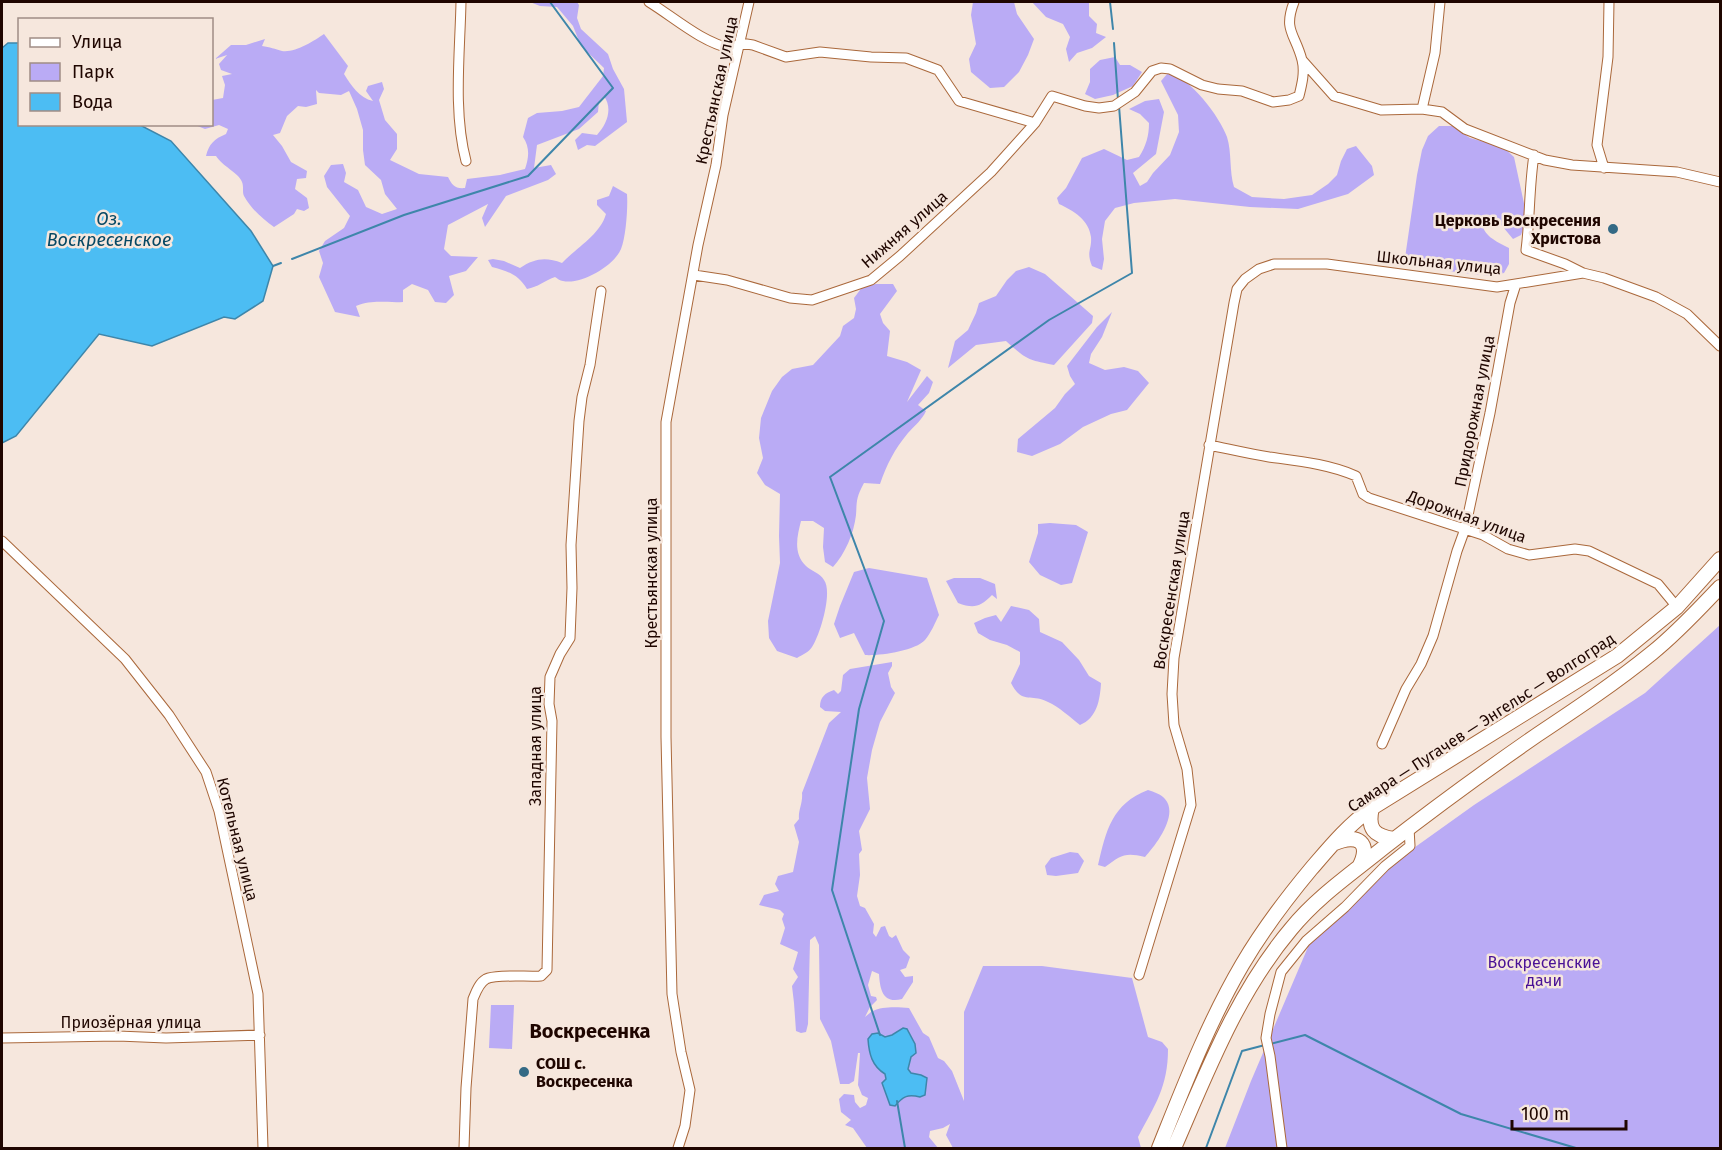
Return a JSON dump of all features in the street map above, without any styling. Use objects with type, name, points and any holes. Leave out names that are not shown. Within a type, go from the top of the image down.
[{"type":"main road","name":"Самара — Пугачев — Энгельс — Волгоград","points":[[1159,1149],[1196,1057],[1241,967],[1293,891],[1333,843],[1360,816],[1372,808],[1617,656],[1677,607],[1720,559]]},
{"type":"main road","points":[[1174,1149],[1210,1065],[1255,976],[1312,906],[1394,839],[1484,772],[1652,654],[1720,587]]},
{"type":"main road","points":[[1372,808],[1369,819],[1371,828],[1383,837],[1394,839]]},
{"type":"main road","points":[[1333,843],[1352,838],[1358,840],[1365,852],[1359,867]]},
{"type":"street","points":[[461,2],[459,84],[461,143],[466,161]]},
{"type":"street","points":[[649,2],[684,26],[722,47],[732,49],[740,43],[753,45],[786,57],[820,52],[906,58],[938,70],[959,101],[1035,123]]},
{"type":"street","name":"Крестьянская улица","points":[[678,1149],[685,1126],[690,1090],[681,1052],[672,994],[667,782],[666,422],[698,245],[716,165],[723,115],[749,2]]},
{"type":"street","points":[[1294,2],[1288,17],[1302,60],[1334,96],[1380,110],[1422,109],[1442,112],[1465,129],[1545,160],[1604,168],[1677,172],[1720,182]]},
{"type":"street","points":[[1422,109],[1435,53],[1440,2]]},
{"type":"street","points":[[1604,168],[1597,145],[1608,57],[1609,2]]},
{"type":"street","name":"Нижняя улица","points":[[693,275],[727,280],[790,298],[812,300],[871,279],[900,256],[991,172],[1035,123],[1052,96],[1085,106],[1099,108],[1114,106],[1135,92],[1152,71],[1161,68],[1170,69],[1202,85],[1218,89],[1242,91],[1273,102],[1290,100],[1299,96],[1303,82],[1302,60]]},
{"type":"street","points":[[1534,155],[1526,250],[1565,264],[1582,273]]},
{"type":"street","name":"Школьная улица","points":[[1245,279],[1259,269],[1274,264],[1327,264],[1497,287],[1582,273],[1604,278],[1656,297],[1687,314],[1720,346]]},
{"type":"street","name":"Воскресенская улица","points":[[1139,975],[1191,805],[1187,769],[1174,725],[1172,694],[1174,658],[1237,289],[1245,279]]},
{"type":"street","name":"Придорожная улица","points":[[1382,744],[1433,636],[1465,529],[1490,413],[1510,303],[1516,284]]},
{"type":"street","name":"Западная улица","points":[[464,1149],[473,999],[478,987],[486,979],[498,976],[541,976],[547,970],[552,721],[549,688],[550,677],[570,638],[571,545],[579,421],[601,291]]},
{"type":"street","name":"Дорожная улица","points":[[1209,445],[1345,471],[1356,477],[1363,494],[1369,498],[1483,535],[1508,549],[1529,555],[1575,549],[1589,551],[1658,585],[1677,607]]},
{"type":"street","name":"Котельная улица","points":[[2,541],[125,659],[169,715],[206,772],[219,811],[258,994],[263,1149]]},
{"type":"street","points":[[1282,1149],[1266,1038],[1281,972],[1306,941],[1385,866],[1410,846],[1409,828]]},
{"type":"street","name":"Приозёрная улица","points":[[2,1038],[118,1036],[166,1038],[260,1035]]},
{"type":"green space","points":[[530,2],[577,2],[579,5],[577,18],[581,29],[608,54],[624,89],[627,122],[595,146],[587,145],[578,150],[575,140],[582,133],[597,135],[604,126],[608,106],[604,96],[599,101],[598,112],[579,129],[537,145],[534,168],[551,165],[556,174],[548,180],[506,196],[485,227],[482,218],[488,204],[448,225],[444,249],[451,256],[478,257],[466,271],[449,276],[454,295],[446,303],[435,302],[428,290],[412,284],[403,290],[403,302],[374,302],[356,306],[360,317],[335,312],[319,277],[323,263],[319,251],[325,241],[344,228],[350,216],[327,187],[324,176],[331,165],[343,164],[346,173],[344,182],[358,190],[366,207],[382,214],[397,209],[385,194],[381,180],[365,165],[363,130],[349,91],[341,95],[319,93],[316,90],[317,104],[306,107],[298,106],[287,116],[280,133],[273,135],[291,162],[307,171],[306,178],[297,179],[295,189],[307,198],[309,208],[304,211],[297,209],[294,214],[274,227],[247,201],[238,176],[216,156],[206,156],[213,142],[226,134],[228,129],[219,125],[205,129],[198,126],[213,126],[213,100],[223,98],[225,85],[222,76],[232,74],[221,70],[219,64],[227,55],[215,59],[231,45],[246,45],[265,39],[262,46],[287,51],[304,46],[324,34],[348,66],[344,74],[360,94],[373,101],[366,91],[368,86],[382,82],[384,89],[379,100],[385,120],[397,134],[397,149],[390,160],[419,174],[448,177],[454,186],[465,188],[467,179],[525,169],[528,153],[523,137],[528,118],[537,113],[579,107],[603,76],[604,68],[581,46],[573,26],[557,7],[540,6]]},
{"type":"green space","points":[[973,2],[1014,2],[1017,14],[1034,39],[1019,72],[1004,87],[990,88],[971,72],[969,59],[976,44],[971,15]]},
{"type":"green space","points":[[1032,2],[1089,2],[1089,16],[1097,24],[1096,33],[1106,37],[1092,48],[1077,53],[1069,62],[1066,49],[1070,37],[1063,24],[1046,17]]},
{"type":"green space","points":[[1115,57],[1120,65],[1130,65],[1142,72],[1133,86],[1113,95],[1095,99],[1085,94],[1090,82],[1090,69],[1100,60]]},
{"type":"green space","points":[[1168,73],[1186,82],[1218,119],[1229,143],[1234,187],[1252,197],[1284,199],[1312,195],[1337,175],[1347,149],[1356,146],[1372,166],[1374,175],[1348,194],[1298,209],[1250,207],[1175,199],[1134,203],[1115,208],[1105,221],[1102,239],[1104,259],[1102,270],[1092,266],[1089,254],[1090,231],[1075,213],[1059,204],[1057,198],[1066,188],[1082,158],[1104,149],[1127,160],[1139,157],[1147,141],[1149,123],[1140,114],[1129,109],[1145,101],[1159,99],[1164,112],[1156,154],[1133,173],[1140,186],[1147,182],[1170,155],[1179,132],[1178,115],[1161,81]]},
{"type":"green space","points":[[1439,126],[1452,126],[1470,138],[1503,147],[1514,157],[1525,208],[1521,235],[1513,239],[1498,221],[1482,220],[1487,234],[1509,248],[1509,264],[1504,273],[1491,276],[1439,270],[1412,265],[1405,258],[1422,150],[1428,136]]},
{"type":"green space","points":[[613,186],[627,194],[626,222],[621,249],[612,262],[604,268],[579,280],[562,281],[555,277],[527,289],[512,274],[492,267],[488,260],[504,261],[520,268],[541,259],[562,263],[587,241],[603,222],[606,214],[597,205],[597,200],[609,196]]},
{"type":"green space","points":[[1029,267],[1045,274],[1093,316],[1092,323],[1054,365],[1027,358],[1006,341],[976,345],[948,368],[955,341],[968,330],[979,303],[996,296],[1016,271]]},
{"type":"green space","points":[[893,284],[897,291],[880,314],[883,323],[890,331],[887,356],[907,362],[921,370],[907,402],[927,376],[933,382],[929,393],[918,405],[926,411],[895,451],[880,484],[864,483],[857,499],[851,536],[845,550],[833,567],[825,562],[824,528],[813,521],[801,521],[797,539],[799,556],[806,566],[824,580],[827,594],[822,624],[815,641],[809,650],[797,658],[777,651],[769,638],[768,621],[780,563],[780,494],[765,485],[757,473],[763,458],[759,438],[761,418],[772,391],[782,377],[792,369],[813,365],[840,336],[843,326],[854,318],[856,309],[854,298],[863,286]]},
{"type":"green space","points":[[1112,312],[1102,337],[1091,354],[1089,363],[1105,370],[1124,367],[1138,371],[1149,383],[1127,410],[1111,414],[1083,427],[1060,444],[1032,456],[1017,452],[1018,439],[1055,408],[1075,384],[1067,366],[1097,327]]},
{"type":"green space","points":[[1038,524],[1076,525],[1088,532],[1072,583],[1061,585],[1040,575],[1029,562],[1038,533]]},
{"type":"green space","points":[[869,568],[927,578],[939,615],[929,634],[920,644],[896,652],[865,655],[854,633],[840,638],[834,624],[854,572]]},
{"type":"green space","points":[[954,578],[980,578],[995,584],[997,599],[992,595],[984,602],[973,606],[958,603],[946,581]]},
{"type":"green space","points":[[1011,606],[1029,610],[1039,619],[1040,632],[1062,642],[1079,660],[1089,676],[1101,683],[1096,708],[1086,722],[1080,725],[1052,704],[1019,694],[1011,683],[1020,664],[1020,652],[978,633],[974,623],[996,615],[1001,622]]},
{"type":"green space","name":"Воскресенские дачи","points":[[1720,625],[1720,1148],[1225,1148],[1311,940],[1362,885],[1474,805],[1645,693]]},
{"type":"green space","points":[[892,662],[888,673],[895,693],[880,722],[872,750],[867,778],[870,809],[859,831],[862,850],[859,854],[860,875],[857,896],[860,906],[865,908],[874,924],[873,933],[876,937],[881,927],[885,926],[889,936],[892,938],[896,935],[903,950],[910,957],[906,968],[900,970],[905,977],[913,976],[913,982],[902,999],[896,1000],[887,998],[880,985],[879,974],[872,971],[868,985],[871,996],[876,997],[877,1000],[865,1017],[881,1008],[909,1008],[923,1033],[929,1037],[938,1058],[944,1061],[952,1071],[964,1101],[964,1012],[983,966],[1042,966],[1132,978],[1148,1037],[1162,1042],[1168,1049],[1163,1085],[1138,1137],[1141,1148],[953,1148],[946,1135],[950,1124],[930,1131],[929,1137],[938,1148],[867,1148],[853,1128],[845,1125],[851,1120],[841,1112],[839,1099],[844,1094],[854,1095],[855,1102],[860,1108],[866,1105],[868,1098],[862,1095],[858,1085],[860,1053],[858,1053],[854,1081],[849,1084],[840,1084],[831,1041],[820,1019],[819,945],[815,936],[810,940],[808,1024],[806,1032],[801,1033],[796,1031],[792,986],[798,977],[793,969],[798,952],[780,944],[785,928],[782,919],[784,914],[780,910],[759,905],[764,895],[779,891],[775,884],[778,876],[793,872],[799,842],[794,825],[799,819],[802,793],[829,723],[841,712],[825,711],[820,707],[821,701],[831,691],[834,690],[838,694],[841,691],[843,675],[850,669]],"holes":[[[903,1028],[907,1029],[915,1044],[916,1053],[911,1056],[908,1068],[911,1073],[921,1075],[920,1097],[906,1097],[895,1106],[885,1074],[880,1071],[878,1033],[885,1037]]]},
{"type":"green space","points":[[1148,790],[1162,796],[1169,806],[1168,821],[1160,838],[1145,857],[1128,855],[1119,857],[1105,867],[1098,865],[1104,840],[1118,811],[1136,796]]},
{"type":"green space","points":[[1070,852],[1078,853],[1084,861],[1078,873],[1047,875],[1045,866],[1051,858]]},
{"type":"green space","points":[[491,1005],[514,1005],[512,1049],[489,1048]]},
{"type":"water","name":"Оз. Воскресенское","points":[[8,43],[18,43],[18,126],[142,126],[171,141],[251,231],[273,266],[263,301],[235,319],[224,317],[152,346],[99,334],[16,436],[2,443],[2,48]]},
{"type":"water","points":[[903,1028],[907,1029],[915,1044],[916,1053],[911,1057],[908,1069],[911,1073],[927,1078],[925,1095],[906,1097],[895,1106],[890,1105],[882,1083],[886,1079],[885,1074],[872,1059],[868,1039],[872,1034],[878,1033],[885,1037]]},
{"type":"waterway","points":[[292,259],[404,215],[528,176],[613,88],[550,2]]},
{"type":"waterway","points":[[1110,2],[1113,29]]},
{"type":"waterway","points":[[1114,43],[1118,100]]},
{"type":"waterway","points":[[880,1035],[832,890],[859,709],[884,621],[830,477],[1049,320],[1132,273],[1119,106]]},
{"type":"waterway","points":[[273,266],[281,263]]},
{"type":"waterway","points":[[1270,1044],[1305,1035],[1461,1114],[1576,1148]]},
{"type":"waterway","points":[[1206,1148],[1242,1051],[1265,1045]]},
{"type":"waterway","points":[[897,1101],[905,1148]]},
{"type":"place","name":"Церковь Воскресения Христова","points":[[1613,229]]},
{"type":"place","name":"СОШ с. Воскресенка","points":[[524,1072]]},
{"type":"district","name":"Воскресенка","points":[[590,1031]]}]
